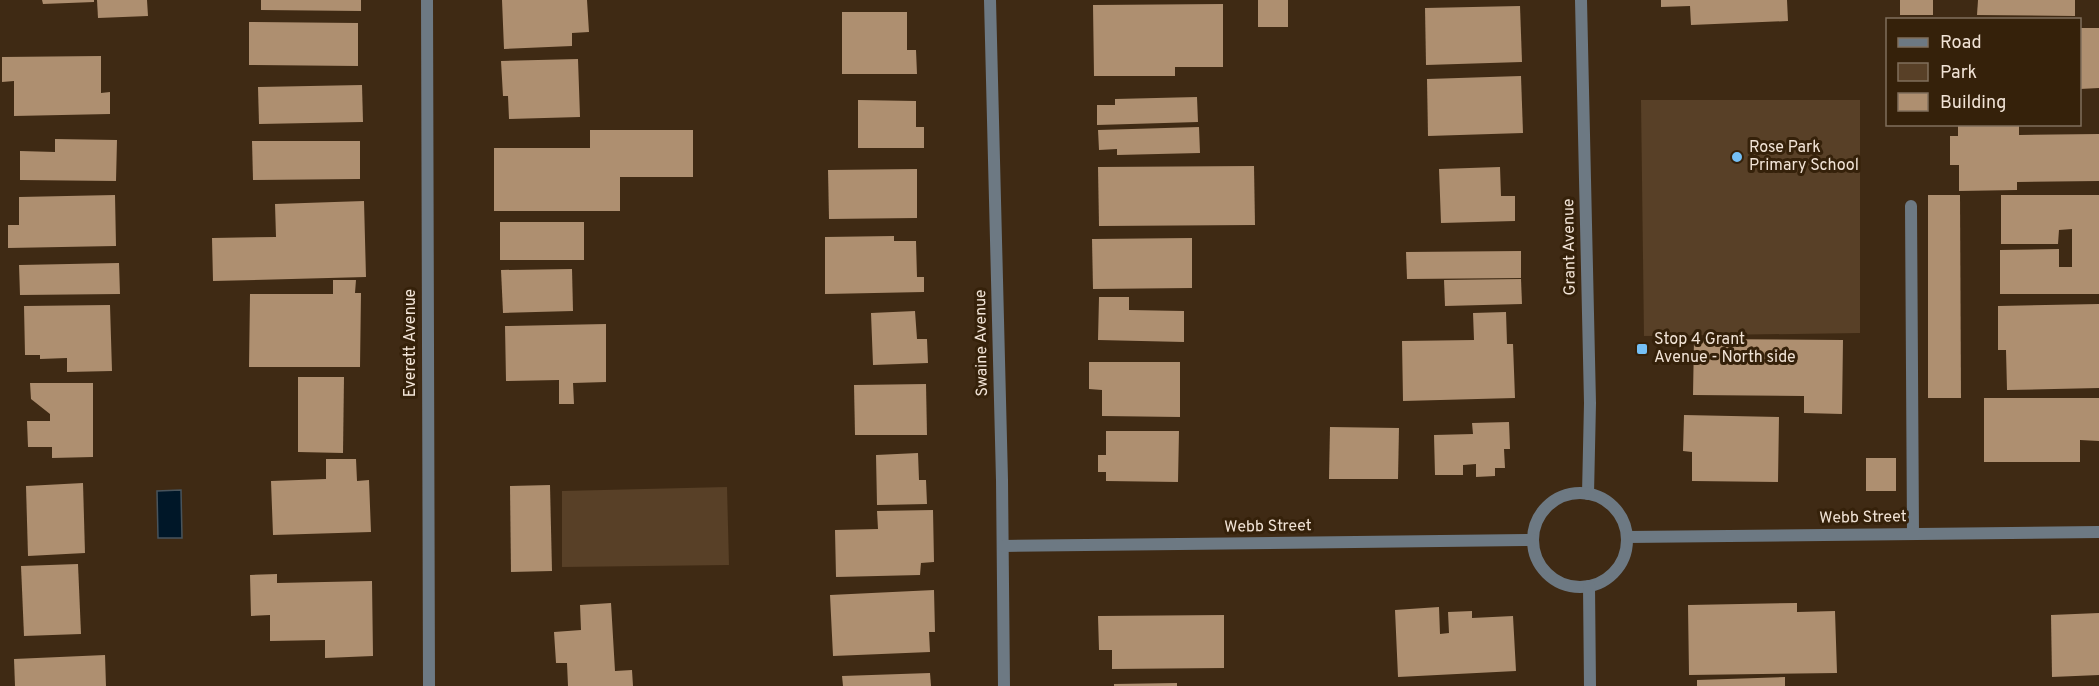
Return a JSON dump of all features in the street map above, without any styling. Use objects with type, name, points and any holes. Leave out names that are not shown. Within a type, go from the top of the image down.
[{"type":"street","name":"Everett Avenue","points":[[427,0],[429,686]]},
{"type":"street","name":"Swaine Avenue","points":[[990,0],[1003,546],[1004,686]]},
{"type":"street","name":"Grant Avenue","points":[[1581,0],[1590,403],[1587,494]]},
{"type":"street","points":[[1911,206],[1913,534]]},
{"type":"street","points":[[1572,494],[1587,494],[1603,499],[1616,509],[1624,523],[1627,537],[1625,553],[1618,568],[1606,579],[1589,586],[1573,587],[1557,581],[1544,571],[1536,557],[1533,540],[1536,524],[1544,510],[1557,499],[1572,494]]},
{"type":"street","name":"Webb Street","points":[[1627,537],[2099,532]]},
{"type":"street","name":"Webb Street","points":[[1003,546],[1533,540]]},
{"type":"street","points":[[1589,586],[1590,686]]},
{"type":"green space","points":[[1641,100],[1860,100],[1860,333],[1644,336]]},
{"type":"green space","points":[[727,487],[729,565],[562,567],[562,491]]},
{"type":"water","points":[[181,490],[182,538],[158,538],[157,491]]},
{"type":"building","points":[[42,0],[94,0],[94,2],[43,4]]},
{"type":"building","points":[[97,0],[147,0],[148,16],[98,18]]},
{"type":"building","points":[[261,0],[361,0],[361,11],[261,10]]},
{"type":"building","points":[[502,0],[587,0],[589,32],[572,33],[572,46],[504,49]]},
{"type":"building","points":[[1258,0],[1288,0],[1288,27],[1258,27]]},
{"type":"building","points":[[1661,0],[1787,0],[1788,21],[1691,25],[1690,6],[1661,7]]},
{"type":"building","points":[[1900,0],[1933,0],[1933,15],[1900,15]]},
{"type":"building","points":[[1978,0],[2075,0],[2075,16],[1977,15]]},
{"type":"building","points":[[1223,4],[1223,67],[1175,67],[1175,76],[1094,76],[1093,5]]},
{"type":"building","points":[[1520,6],[1522,62],[1426,65],[1425,8]]},
{"type":"building","points":[[842,12],[907,12],[907,50],[916,50],[917,74],[842,74]]},
{"type":"building","points":[[249,22],[358,23],[358,66],[249,65]]},
{"type":"building","points":[[2081,28],[2099,28],[2099,88],[2081,89]]},
{"type":"building","points":[[101,56],[101,93],[110,92],[110,114],[14,116],[14,81],[2,82],[2,57]]},
{"type":"building","points":[[578,59],[580,117],[509,119],[508,96],[503,96],[501,61]]},
{"type":"building","points":[[1521,76],[1523,133],[1428,136],[1427,79]]},
{"type":"building","points":[[362,85],[363,122],[259,124],[258,87]]},
{"type":"building","points":[[1197,97],[1198,122],[1097,125],[1097,105],[1115,105],[1115,99]]},
{"type":"building","points":[[858,100],[916,101],[916,127],[924,127],[924,148],[858,148]]},
{"type":"building","points":[[1958,126],[2019,126],[2019,135],[2099,134],[2099,181],[2017,182],[2017,190],[1959,191],[1959,165],[1950,165],[1950,136],[1958,136]]},
{"type":"building","points":[[1199,127],[1200,153],[1117,155],[1117,149],[1099,150],[1098,130]]},
{"type":"building","points":[[590,130],[693,130],[693,177],[620,177],[620,211],[494,211],[494,148],[590,148]]},
{"type":"building","points":[[55,139],[117,140],[116,181],[20,180],[20,151],[55,152]]},
{"type":"building","points":[[252,141],[360,141],[360,179],[253,180]]},
{"type":"building","points":[[1254,166],[1255,225],[1099,226],[1098,167]]},
{"type":"building","points":[[1500,167],[1501,196],[1515,196],[1515,221],[1441,223],[1439,169]]},
{"type":"building","points":[[917,169],[917,218],[829,219],[828,170]]},
{"type":"building","points":[[115,195],[116,246],[8,248],[8,225],[19,225],[19,197]]},
{"type":"building","points":[[1928,195],[1960,195],[1961,398],[1928,398]]},
{"type":"building","points":[[2001,195],[2099,195],[2099,294],[2000,294],[2000,250],[2059,249],[2059,267],[2072,267],[2072,229],[2059,230],[2058,244],[2001,244]]},
{"type":"building","points":[[364,201],[366,277],[213,281],[212,238],[276,237],[275,204]]},
{"type":"building","points":[[500,222],[584,222],[584,260],[500,260]]},
{"type":"building","points":[[894,236],[894,241],[916,241],[917,277],[924,277],[924,292],[825,294],[825,237]]},
{"type":"building","points":[[1192,238],[1192,288],[1093,289],[1092,239]]},
{"type":"building","points":[[1521,251],[1521,278],[1407,279],[1406,252]]},
{"type":"building","points":[[119,263],[120,294],[20,295],[19,265]]},
{"type":"building","points":[[572,269],[573,311],[503,313],[501,270]]},
{"type":"building","points":[[1521,279],[1522,304],[1445,306],[1444,280]]},
{"type":"building","points":[[333,280],[356,280],[355,293],[361,293],[360,367],[249,367],[250,294],[333,294]]},
{"type":"building","points":[[1099,297],[1129,297],[1129,310],[1184,311],[1184,342],[1098,340]]},
{"type":"building","points":[[2099,304],[2099,388],[2007,390],[2006,350],[1998,350],[1998,306]]},
{"type":"building","points":[[110,305],[112,371],[67,372],[67,358],[40,359],[40,355],[25,355],[24,306]]},
{"type":"building","points":[[915,311],[917,339],[927,339],[928,363],[873,365],[871,313]]},
{"type":"building","points":[[1506,312],[1507,344],[1513,344],[1515,398],[1403,401],[1402,341],[1474,340],[1473,313]]},
{"type":"building","points":[[606,324],[606,382],[573,383],[574,404],[559,404],[559,380],[506,381],[505,326]]},
{"type":"building","points":[[1694,339],[1843,340],[1842,414],[1804,413],[1804,396],[1693,395]]},
{"type":"building","points":[[1089,362],[1180,362],[1180,417],[1102,416],[1102,390],[1089,389]]},
{"type":"building","points":[[298,377],[344,377],[343,453],[298,452]]},
{"type":"building","points":[[30,383],[93,383],[93,457],[52,458],[52,447],[28,447],[27,421],[50,421],[50,414],[31,399]]},
{"type":"building","points":[[926,384],[927,435],[855,435],[854,385]]},
{"type":"building","points":[[1984,398],[2099,398],[2099,441],[2080,440],[2080,462],[1984,462]]},
{"type":"building","points":[[1684,415],[1779,417],[1778,482],[1692,481],[1692,452],[1683,451]]},
{"type":"building","points":[[1509,422],[1510,449],[1504,449],[1505,468],[1495,468],[1495,476],[1476,477],[1476,464],[1463,465],[1463,475],[1435,475],[1434,435],[1473,434],[1472,423]]},
{"type":"building","points":[[1330,427],[1399,428],[1398,479],[1329,479]]},
{"type":"building","points":[[1106,431],[1179,431],[1178,482],[1106,481],[1106,472],[1098,472],[1098,455],[1106,455]]},
{"type":"building","points":[[918,453],[919,480],[926,480],[927,504],[877,505],[876,455]]},
{"type":"building","points":[[1866,458],[1896,458],[1896,491],[1866,491]]},
{"type":"building","points":[[326,459],[356,459],[357,481],[369,480],[371,532],[273,535],[271,481],[326,479]]},
{"type":"building","points":[[83,483],[85,553],[28,556],[26,486]]},
{"type":"building","points":[[550,485],[552,571],[511,572],[510,486]]},
{"type":"building","points":[[933,510],[934,562],[921,563],[920,575],[836,577],[835,530],[878,529],[877,511]]},
{"type":"building","points":[[78,564],[81,634],[24,636],[21,566]]},
{"type":"building","points":[[277,574],[277,583],[372,581],[373,656],[325,658],[325,640],[270,641],[270,615],[251,616],[250,575]]},
{"type":"building","points":[[934,590],[935,632],[929,632],[930,652],[833,656],[830,595]]},
{"type":"building","points":[[611,603],[615,671],[632,670],[633,686],[568,686],[567,663],[556,663],[554,632],[581,630],[580,605]]},
{"type":"building","points":[[1797,603],[1797,612],[1835,611],[1837,673],[1689,675],[1688,605]]},
{"type":"building","points":[[1439,607],[1440,634],[1449,633],[1448,612],[1472,611],[1472,618],[1513,616],[1516,671],[1398,677],[1395,610]]},
{"type":"building","points":[[2099,613],[2099,675],[2052,677],[2051,615]]},
{"type":"building","points":[[1224,615],[1224,668],[1112,669],[1112,650],[1099,650],[1098,616]]},
{"type":"building","points":[[105,655],[106,686],[15,686],[14,659]]},
{"type":"building","points":[[930,673],[931,686],[843,686],[842,676]]},
{"type":"building","points":[[1785,677],[1785,686],[1697,686],[1697,680]]},
{"type":"building","points":[[1177,683],[1177,686],[1114,686],[1114,684]]},
{"type":"place","name":"Rose Park Primary School","points":[[1737,157]]},
{"type":"place","name":"Stop 4 Grant Avenue - North side","points":[[1642,349]]}]
